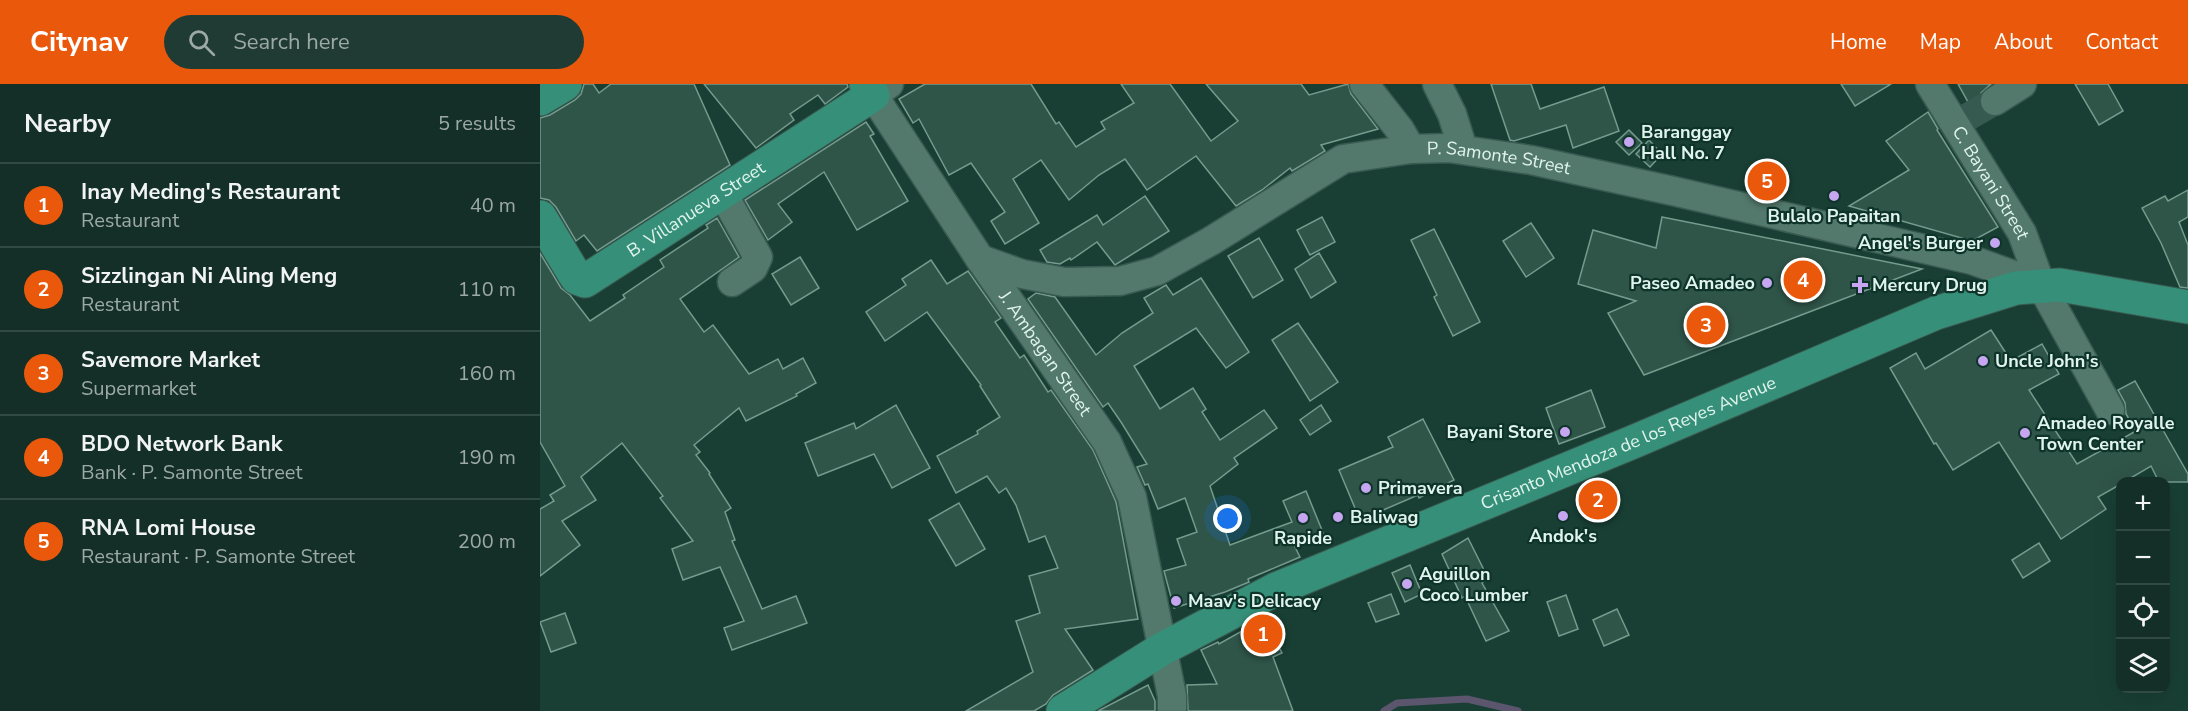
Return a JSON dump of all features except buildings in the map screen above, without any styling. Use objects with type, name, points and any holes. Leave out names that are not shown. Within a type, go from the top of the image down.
[{"type":"main road","points":[[540,99],[565,84]]},
{"type":"main road","name":"B. Villanueva Street","points":[[540,218],[573,273],[577,278],[585,280],[722,192],[876,88]]},
{"type":"main road","name":"Crisanto Mendoza de los Reyes Avenue","points":[[1063,711],[1162,648],[1276,589],[1633,442],[1916,321],[2016,288],[2041,285],[2060,285],[2188,307]]},
{"type":"street","points":[[1364,84],[1400,130],[1411,149]]},
{"type":"street","points":[[1437,84],[1452,114],[1463,149]]},
{"type":"street","name":"C. Bayani Street","points":[[1930,84],[1962,122],[2022,233],[2041,285],[2110,410]]},
{"type":"street","points":[[1995,101],[2022,84]]},
{"type":"street","name":"J. Ambagan Street","points":[[876,88],[980,259],[1107,442],[1132,497],[1172,696],[1172,711]]},
{"type":"street","name":"P. Samonte Street","points":[[980,259],[1022,274],[1064,282],[1120,281],[1157,271],[1211,241],[1343,159],[1411,149],[1463,149],[1531,160],[1972,260],[2041,285]]},
{"type":"street","points":[[722,192],[758,257],[753,268],[732,282]]},
{"type":"waterway","points":[[1384,711],[1397,703],[1467,699],[1518,711]]},
{"type":"tunnel","points":[[1966,118],[1995,101]]},
{"type":"place","name":"Baranggay Hall No. 7","points":[[1629,142]]},
{"type":"place","name":"RNA Lomi House","points":[[1767,181]]},
{"type":"place","name":"Bulalo Papaitan","points":[[1834,196]]},
{"type":"place","name":"Angel's Burger","points":[[1995,243]]},
{"type":"place","name":"BDO Network Bank","points":[[1803,280]]},
{"type":"place","name":"Paseo Amadeo","points":[[1767,283]]},
{"type":"place","name":"Mercury Drug","points":[[1860,285]]},
{"type":"place","name":"Savemore Market","points":[[1706,325]]},
{"type":"place","name":"Uncle John's","points":[[1983,361]]},
{"type":"place","name":"Bayani Store","points":[[1565,432]]},
{"type":"place","name":"Amadeo Royalle Town Center","points":[[2025,433]]},
{"type":"place","name":"Primavera","points":[[1366,488]]},
{"type":"place","name":"Sizzlingan Ni Aling Meng","points":[[1598,500]]},
{"type":"place","name":"Andok's","points":[[1563,516]]},
{"type":"place","name":"Baliwag","points":[[1338,517]]},
{"type":"place","name":"Rapide","points":[[1303,518]]},
{"type":"place","name":"Aguillon Coco Lumber","points":[[1407,584]]},
{"type":"place","name":"Maav's Delicacy","points":[[1176,601]]},
{"type":"place","name":"Inay Meding's Restaurant","points":[[1263,634]]}]
